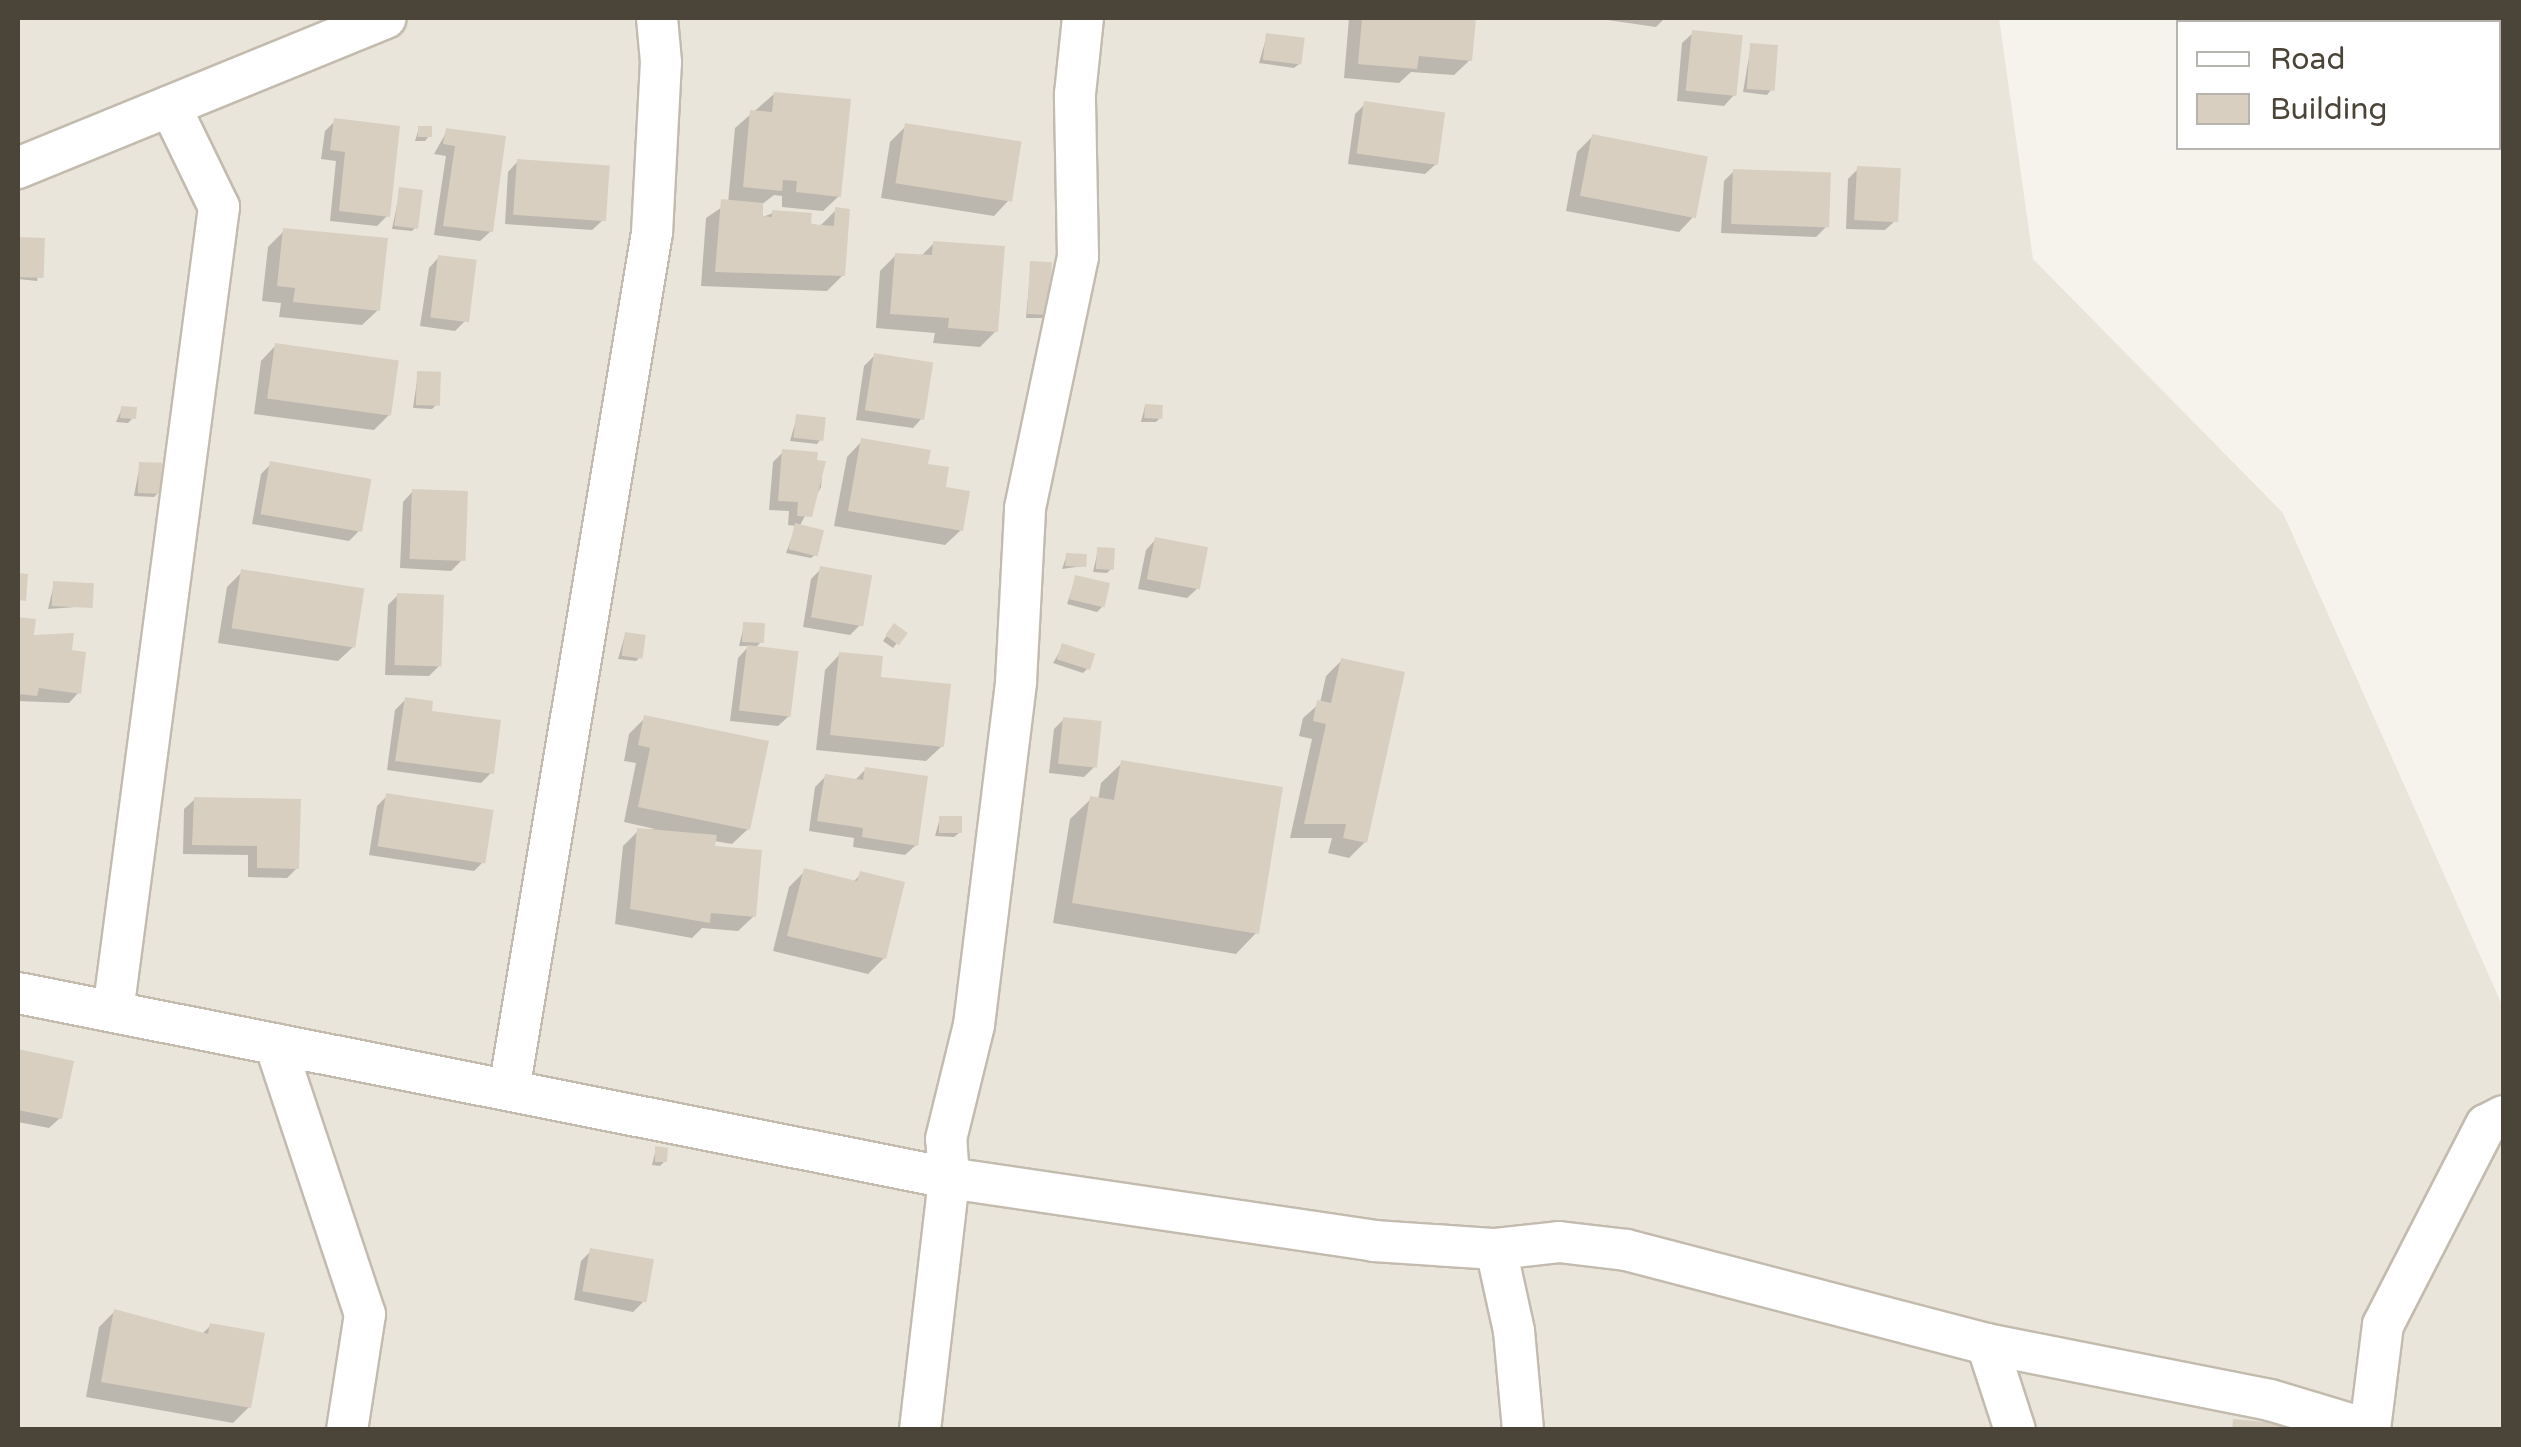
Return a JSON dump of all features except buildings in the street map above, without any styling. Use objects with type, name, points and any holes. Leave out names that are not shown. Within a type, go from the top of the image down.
[{"type":"street","points":[[18,168],[386,18]]},
{"type":"street","points":[[509,1090],[652,233],[661,62],[656,18]]},
{"type":"street","points":[[920,1430],[949,1178],[946,1139],[974,1025],[1016,682],[1024,508],[1065,340],[1078,256],[1075,94],[1083,18]]},
{"type":"street","points":[[113,1012],[219,207],[170,106]]},
{"type":"street","points":[[18,993],[949,1178],[1374,1241],[1496,1249],[1559,1242],[1626,1250],[1987,1344],[2270,1400],[2370,1429],[2382,1325],[2486,1126],[2504,1116]]},
{"type":"street","points":[[275,1044],[364,1314],[347,1430]]},
{"type":"street","points":[[1496,1249],[1514,1331],[1523,1430]]},
{"type":"street","points":[[1987,1344],[2015,1430]]},
{"type":"shaded area","points":[[18,18],[1999,18],[2033,259],[2283,513],[2503,1007],[2503,1429],[18,1429]]}]
